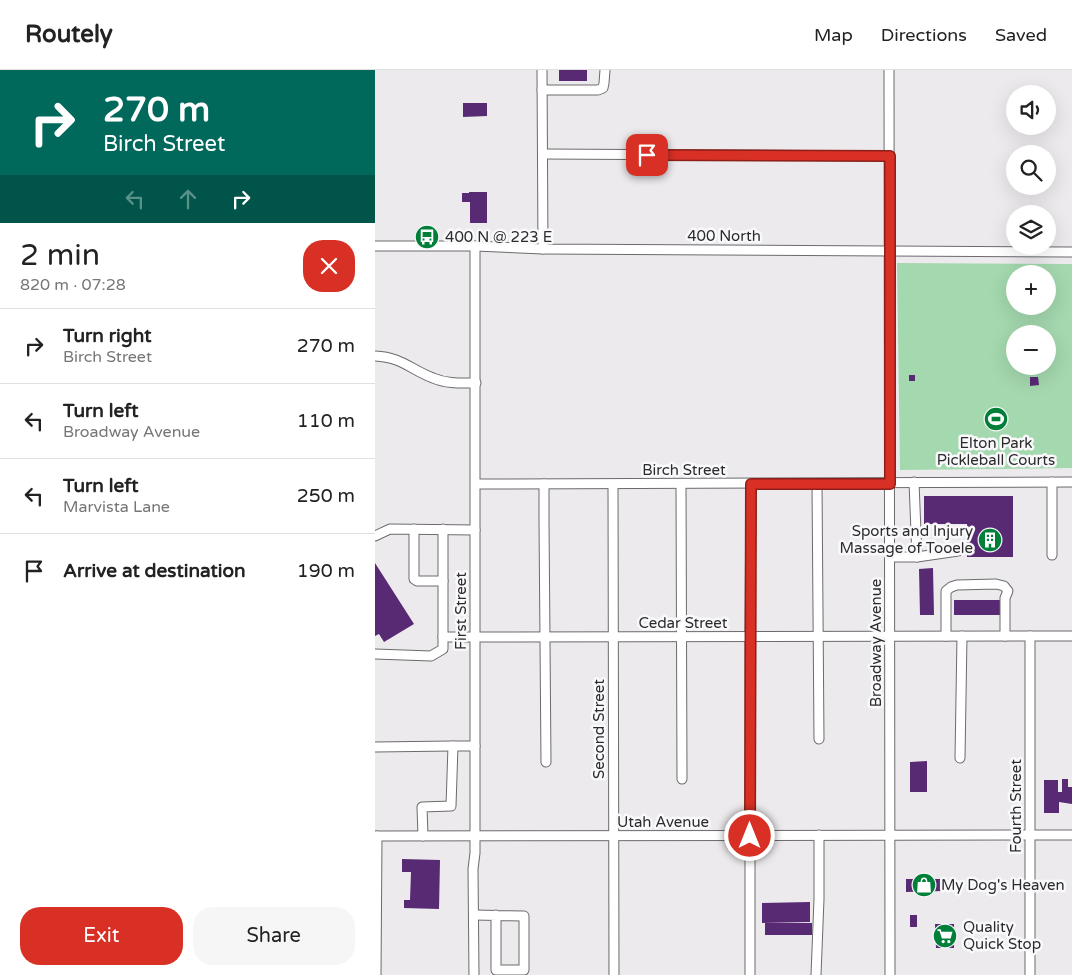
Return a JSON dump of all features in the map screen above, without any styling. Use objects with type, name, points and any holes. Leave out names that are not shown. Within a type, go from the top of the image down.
[{"type":"street","points":[[542,70],[543,249]]},
{"type":"street","points":[[542,90],[597,90],[603,88],[605,70]]},
{"type":"street","name":"Broadway Avenue","points":[[889,70],[890,975]]},
{"type":"street","points":[[543,154],[890,156]]},
{"type":"street","name":"400 North","points":[[375,246],[475,246],[543,249],[1072,252]]},
{"type":"street","name":"First Street","points":[[474,975],[475,246]]},
{"type":"street","points":[[375,356],[384,356],[397,360],[425,375],[439,380],[454,383],[475,383]]},
{"type":"street","points":[[914,482],[917,557]]},
{"type":"street","points":[[1052,482],[1052,555]]},
{"type":"street","name":"Birch Street","points":[[475,484],[1072,482]]},
{"type":"street","points":[[544,484],[546,762]]},
{"type":"street","name":"Second Street","points":[[613,484],[613,975]]},
{"type":"street","points":[[681,484],[682,778]]},
{"type":"street","points":[[750,975],[751,484]]},
{"type":"street","points":[[817,484],[819,739]]},
{"type":"street","points":[[375,536],[390,529],[475,530]]},
{"type":"street","points":[[414,529],[414,579],[417,581],[443,581]]},
{"type":"street","points":[[375,654],[431,656],[443,648],[443,529]]},
{"type":"street","points":[[890,557],[917,557],[958,550]]},
{"type":"street","points":[[946,636],[946,591],[957,585],[986,584],[1005,586],[1008,591],[1005,598],[1005,636]]},
{"type":"street","points":[[960,758],[961,636]]},
{"type":"street","name":"Fourth Street","points":[[1030,636],[1030,975]]},
{"type":"street","name":"Cedar Street","points":[[443,637],[1072,636]]},
{"type":"street","points":[[423,836],[423,807],[451,806],[453,746]]},
{"type":"street","points":[[375,747],[475,746]]},
{"type":"street","points":[[816,975],[819,835]]},
{"type":"street","name":"Utah Avenue","points":[[376,836],[1072,835]]},
{"type":"street","points":[[376,836],[376,975]]},
{"type":"street","points":[[474,915],[496,915],[524,916],[524,970],[496,970],[496,915]]},
{"type":"green space","points":[[897,263],[1072,264],[1072,468],[900,470]]},
{"type":"building","points":[[559,70],[587,70],[587,81],[559,81]]},
{"type":"building","points":[[463,103],[487,103],[487,116],[463,117]]},
{"type":"building","points":[[487,192],[487,223],[470,223],[470,202],[462,202],[462,193]]},
{"type":"building","points":[[909,375],[915,375],[915,381],[909,381]]},
{"type":"building","points":[[1030,377],[1038,377],[1039,385],[1030,386]]},
{"type":"building","name":"Sports and Injury Massage of Tooele","points":[[924,496],[1013,496],[1013,557],[967,557],[967,524],[924,524]]},
{"type":"building","points":[[375,563],[414,624],[384,642],[379,634],[375,636]]},
{"type":"building","points":[[933,568],[934,615],[920,615],[919,569]]},
{"type":"building","points":[[954,600],[1001,600],[1001,615],[954,615]]},
{"type":"building","points":[[927,761],[927,792],[910,792],[910,762]]},
{"type":"building","points":[[1062,779],[1068,779],[1068,787],[1072,787],[1072,804],[1059,802],[1059,813],[1044,813],[1044,780],[1058,780],[1058,792],[1062,792]]},
{"type":"building","points":[[402,859],[440,860],[439,909],[404,908],[404,900],[410,900],[411,872],[402,872]]},
{"type":"building","name":"My Dog's Heaven","points":[[906,879],[943,879],[943,891],[906,892]]},
{"type":"building","points":[[810,902],[810,922],[762,923],[762,903]]},
{"type":"building","points":[[910,915],[917,915],[917,927],[910,927]]},
{"type":"building","points":[[765,923],[812,923],[812,935],[765,935]]},
{"type":"building","name":"Quality Quick Stop","points":[[935,924],[954,924],[954,948],[936,948]]},
{"type":"place","name":"400 N @ 223 E","points":[[427,237]]},
{"type":"place","name":"Elton Park Pickleball Courts","points":[[996,419]]},
{"type":"place","name":"Sports and Injury Massage of Tooele","points":[[990,540]]},
{"type":"place","name":"My Dog's Heaven","points":[[924,885]]},
{"type":"place","name":"Quality Quick Stop","points":[[945,936]]},
{"type":"route","points":[[647,155],[890,156],[890,484],[751,484],[750,836]]}]
